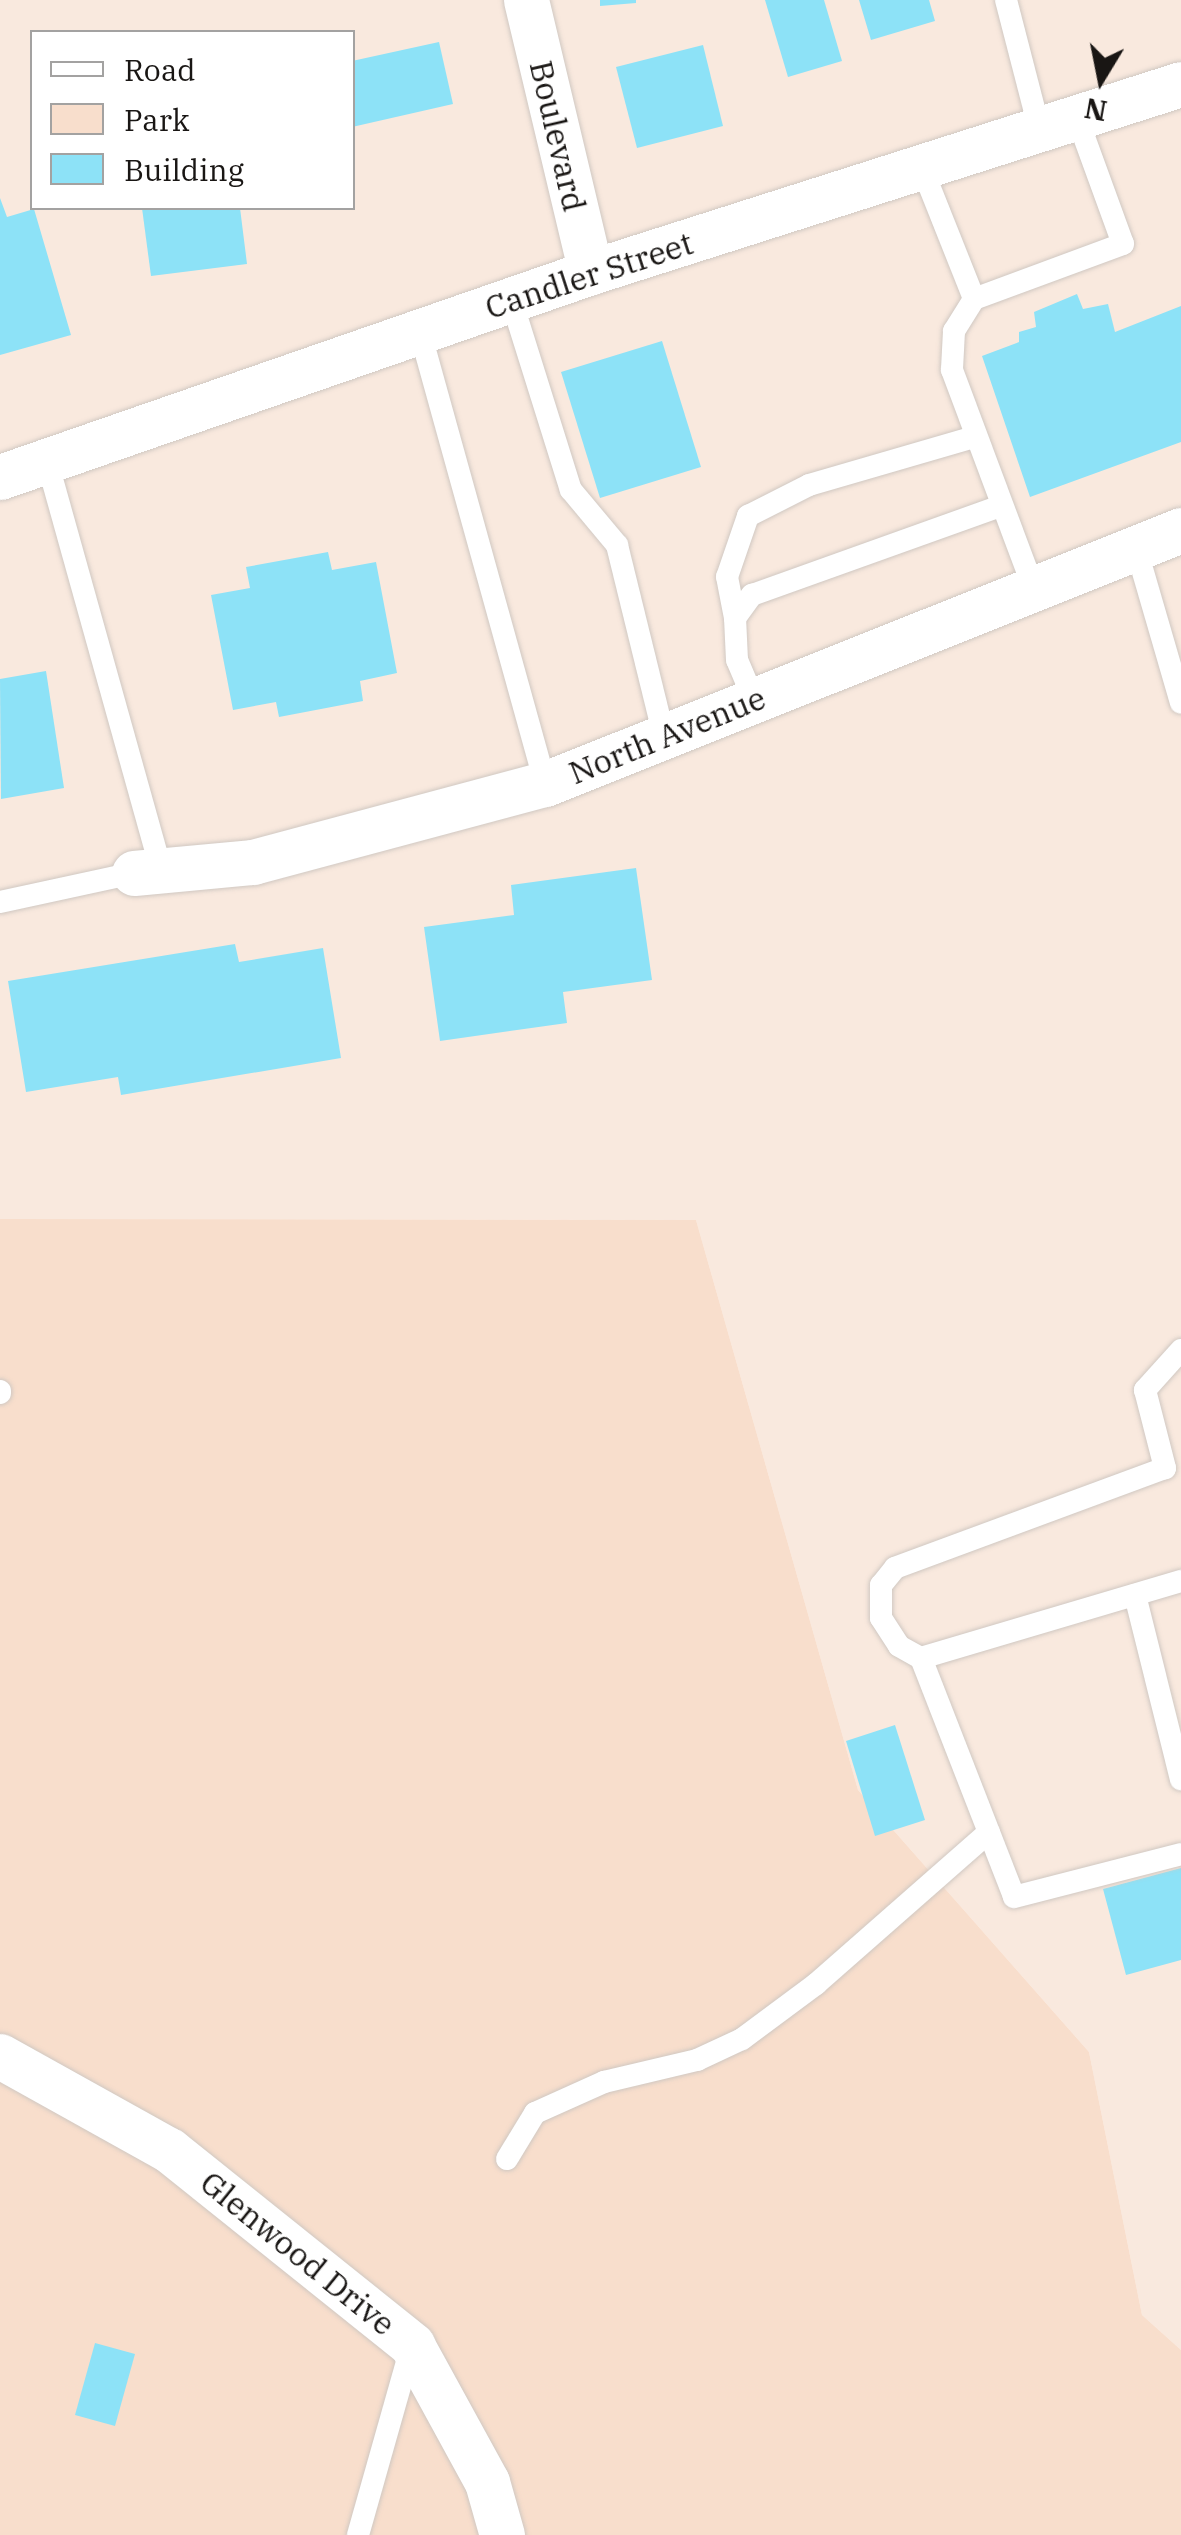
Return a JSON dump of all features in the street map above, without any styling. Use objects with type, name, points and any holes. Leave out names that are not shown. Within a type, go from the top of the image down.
[{"type":"street","name":"Boulevard","points":[[526,0],[590,272]]},
{"type":"street","name":"Candler Street","points":[[0,477],[590,272],[1181,84]]},
{"type":"street","name":"North Avenue","points":[[147,872],[253,862],[545,784],[1181,530]]},
{"type":"street","name":"Glenwood Drive","points":[[0,2056],[169,2150],[412,2345],[487,2482],[502,2535]]},
{"type":"lane","points":[[1006,0],[1057,121],[1123,244],[974,299],[954,330],[952,370],[974,438],[1034,589]]},
{"type":"lane","points":[[922,168],[974,299]]},
{"type":"lane","points":[[512,300],[571,490],[617,546],[664,736]]},
{"type":"lane","points":[[420,332],[545,784]]},
{"type":"lane","points":[[754,700],[737,660],[735,618],[727,577],[748,516],[809,485],[974,438]]},
{"type":"lane","points":[[0,902],[147,872],[47,462]]},
{"type":"lane","points":[[735,618],[752,596],[1001,506]]},
{"type":"lane","points":[[1136,548],[1181,703]]},
{"type":"lane","points":[[1181,1350],[1146,1390],[1165,1468],[895,1568],[881,1585],[880,1618],[899,1646],[921,1658],[1014,1897],[1181,1854]]},
{"type":"lane","points":[[921,1658],[1181,1582]]},
{"type":"lane","points":[[1135,1595],[1181,1779]]},
{"type":"lane","points":[[507,2159],[535,2113],[604,2082],[698,2060],[742,2039],[816,1984],[988,1832]]},
{"type":"lane","points":[[358,2535],[412,2345]]},
{"type":"shaded area","points":[[0,0],[1181,0],[1181,2350],[1142,2315],[1089,2052],[858,1790],[696,1220],[0,1219]]},
{"type":"green space","points":[[0,1219],[696,1220],[858,1790],[1089,2052],[1142,2315],[1181,2350],[1181,2535],[0,2535]]},
{"type":"building","points":[[600,0],[636,0],[636,3],[600,6]]},
{"type":"building","points":[[765,0],[824,0],[842,61],[788,77]]},
{"type":"building","points":[[859,0],[929,0],[935,21],[871,40]]},
{"type":"building","points":[[439,42],[453,104],[355,126],[355,60]]},
{"type":"building","points":[[703,45],[723,126],[637,148],[616,67]]},
{"type":"building","points":[[0,198],[7,217],[34,210],[71,335],[0,355]]},
{"type":"building","points":[[142,210],[240,210],[247,264],[151,276]]},
{"type":"building","points":[[1077,294],[1083,309],[1108,304],[1115,332],[1181,306],[1181,442],[1030,497],[982,356],[1019,342],[1019,332],[1036,327],[1034,312]]},
{"type":"building","points":[[662,341],[701,467],[600,498],[561,372]]},
{"type":"building","points":[[328,552],[332,570],[376,562],[397,673],[360,681],[363,701],[279,717],[276,702],[233,710],[211,595],[250,588],[246,567]]},
{"type":"building","points":[[46,671],[64,788],[1,799],[0,679]]},
{"type":"building","points":[[636,868],[652,980],[563,992],[567,1023],[440,1041],[424,927],[514,915],[511,885]]},
{"type":"building","points":[[235,944],[239,962],[323,948],[341,1058],[121,1095],[118,1077],[26,1092],[8,981]]},
{"type":"building","points":[[895,1725],[925,1820],[875,1836],[846,1741]]},
{"type":"building","points":[[1181,1868],[1181,1960],[1126,1975],[1103,1889]]},
{"type":"building","points":[[95,2343],[135,2354],[115,2426],[75,2415]]}]
